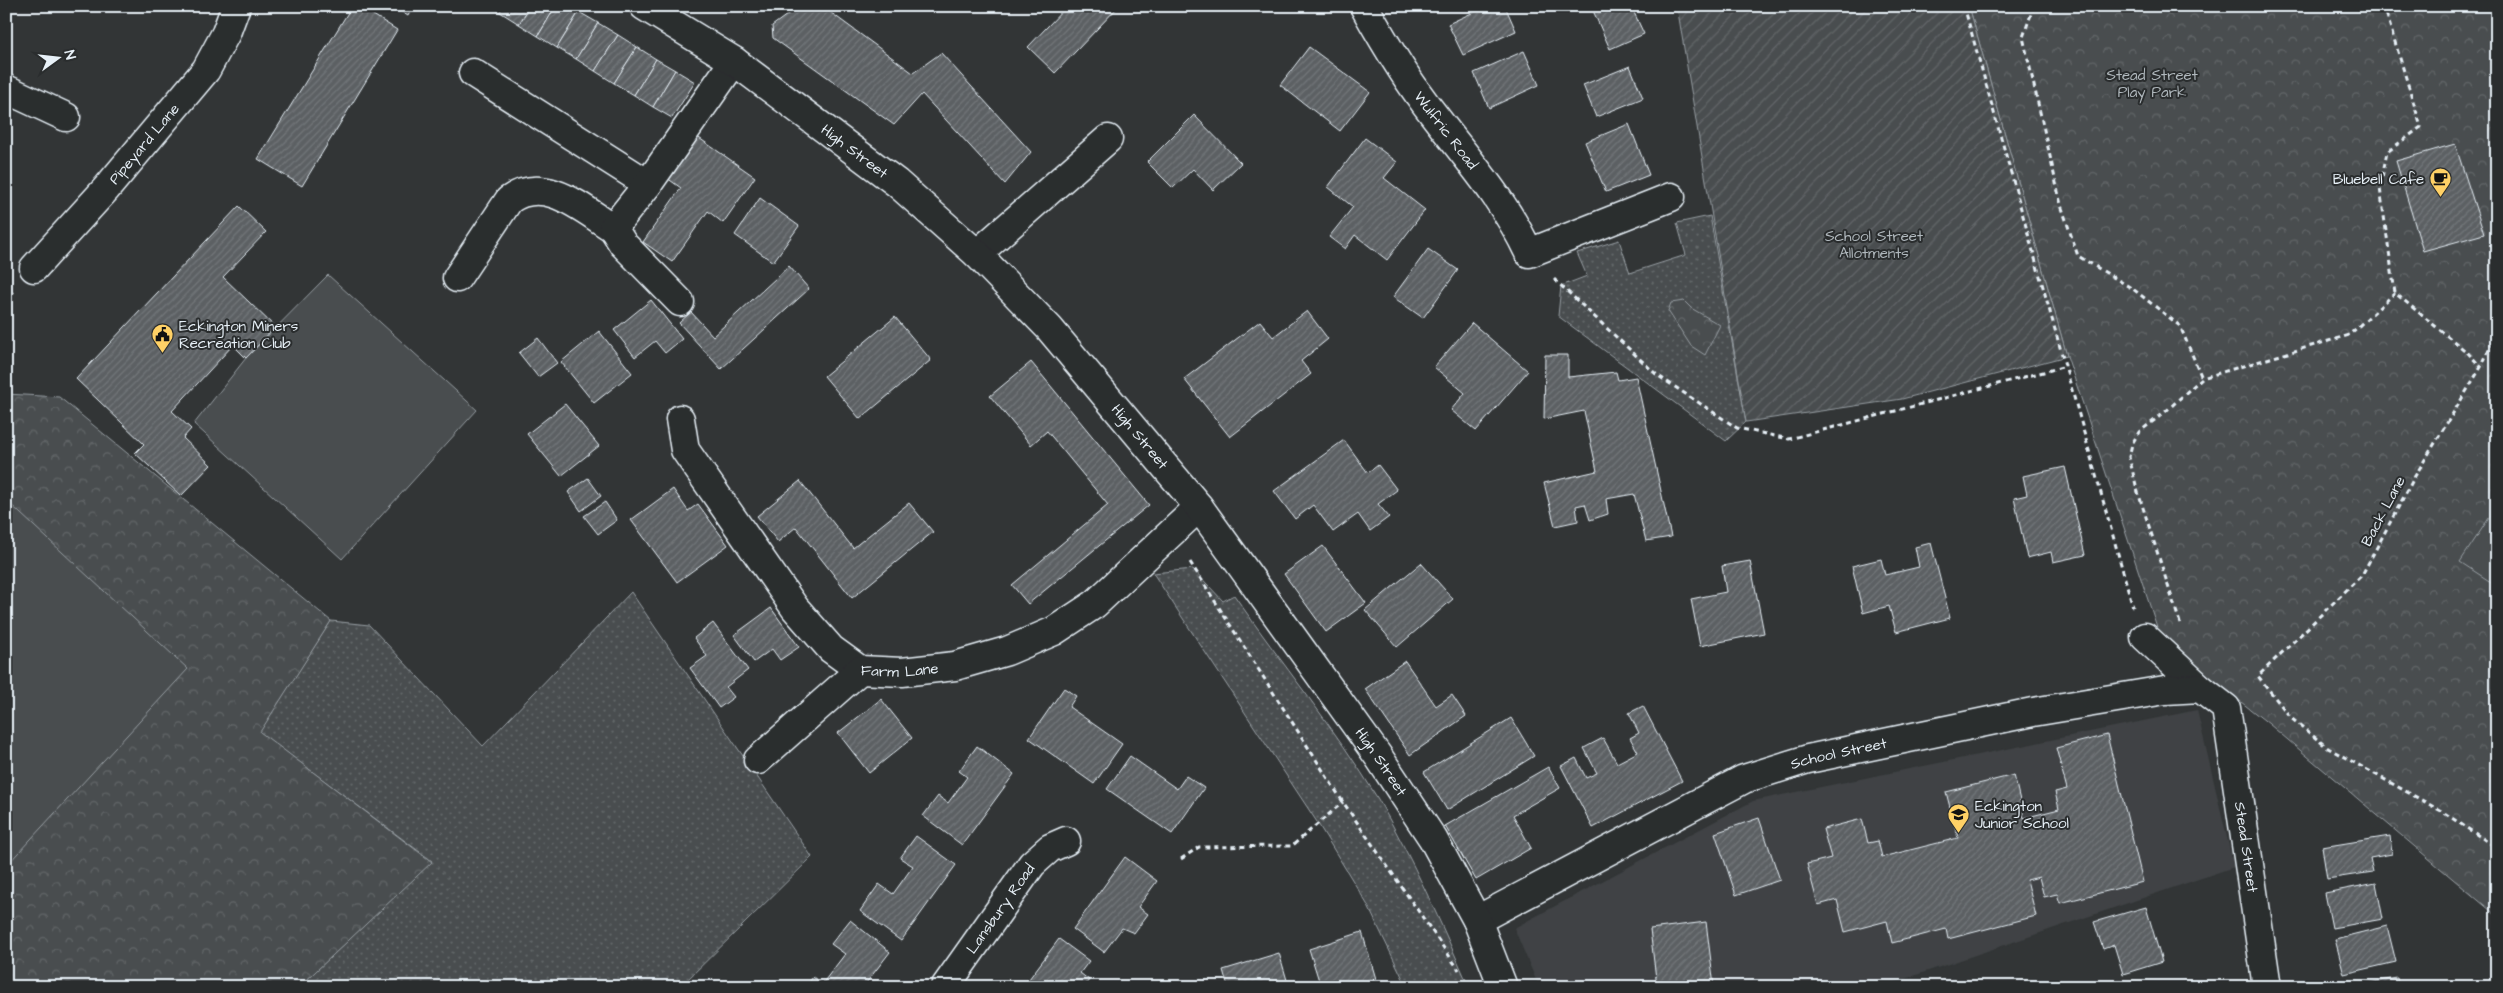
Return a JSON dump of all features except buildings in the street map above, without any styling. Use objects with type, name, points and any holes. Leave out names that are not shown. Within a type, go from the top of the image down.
[{"type":"street","name":"Pipeyard Lane","points":[[34,268],[106,189],[206,70],[226,33],[236,6]]},
{"type":"street","name":"High Street","points":[[644,6],[734,61],[897,183],[977,254],[1050,328],[1199,507],[1378,756],[1432,839],[1477,920],[1501,981]]},
{"type":"street","name":"Wulfric Road","points":[[1364,6],[1390,54],[1433,114],[1502,202],[1529,253]]},
{"type":"street","points":[[612,228],[648,184],[734,61]]},
{"type":"street","points":[[473,72],[648,184]]},
{"type":"street","points":[[6,89],[66,117]]},
{"type":"street","points":[[977,254],[1108,139]]},
{"type":"street","points":[[457,278],[509,200],[520,192],[531,190],[554,192],[612,228],[623,244],[680,302]]},
{"type":"street","points":[[1529,253],[1671,197]]},
{"type":"street","name":"Farm Lane","points":[[680,419],[686,450],[795,608],[831,649],[860,670],[902,672],[955,666],[1007,650],[1054,631],[1095,604],[1199,507]]},
{"type":"street","points":[[2145,637],[2200,688]]},
{"type":"street","points":[[758,760],[860,670]]},
{"type":"street","name":"School Street","points":[[1477,920],[1744,779],[1808,760],[2033,712],[2165,690],[2200,688]]},
{"type":"street","name":"Stead Street","points":[[2200,688],[2226,708],[2267,987]]},
{"type":"street","name":"Lansbury Road","points":[[945,987],[1032,864],[1050,848],[1066,842]]},
{"type":"path","points":[[1964,6],[2138,623],[2145,637]]},
{"type":"path","points":[[2034,6],[2023,37],[2061,205],[2078,256],[2133,289],[2180,326],[2202,378]]},
{"type":"path","points":[[2384,6],[2421,126],[2387,152],[2380,188],[2394,293],[2468,352],[2481,367]]},
{"type":"path","points":[[1529,253],[1566,291],[1657,375],[1737,428],[1789,439],[2066,366]]},
{"type":"path","points":[[2182,631],[2137,489],[2129,456],[2132,444],[2139,432],[2164,413],[2202,378],[2350,335],[2394,293]]},
{"type":"path","name":"Back Lane","points":[[2497,333],[2481,367],[2415,476],[2362,575],[2258,676],[2291,718],[2328,748],[2444,812],[2497,848]]},
{"type":"path","points":[[1188,556],[1193,569],[1343,802],[1470,986],[1501,981]]},
{"type":"path","points":[[1181,859],[1200,847],[1292,846],[1343,802]]},
{"type":"shaded area","name":"Eckington Junior School","points":[[2197,710],[2234,867],[1881,987],[1539,987],[1514,928],[1753,801]]},
{"type":"green space","name":"School Street Allotments","points":[[1677,6],[1969,6],[2067,356],[1902,399],[1746,422]]},
{"type":"green space","name":"Stead Street Play Park","points":[[1969,6],[2497,6],[2497,916],[2269,724],[2161,639],[2067,356]]},
{"type":"green space","points":[[1710,216],[1746,422],[1726,441],[1558,316],[1561,286],[1587,276],[1577,253],[1619,240],[1630,273],[1686,255],[1677,223]]},
{"type":"green space","points":[[328,275],[477,410],[342,559],[194,424],[246,358]]},
{"type":"green space","points":[[1684,301],[1691,308],[1720,325],[1705,355],[1691,346],[1668,311],[1671,303]]},
{"type":"green space","points":[[6,394],[59,397],[331,621],[260,732],[432,862],[299,987],[6,987]]},
{"type":"green space","points":[[6,500],[188,669],[6,866]]},
{"type":"green space","points":[[2497,506],[2497,586],[2460,562]]},
{"type":"green space","points":[[1193,569],[1223,601],[1234,595],[1326,721],[1361,773],[1378,799],[1415,868],[1469,987],[1407,987],[1367,904],[1317,822],[1153,573]]},
{"type":"green space","points":[[631,592],[812,857],[680,987],[299,987],[432,861],[259,732],[331,621],[369,625],[483,746]]},
{"type":"place","name":"Bluebell Cafe","points":[[2440,198]]},
{"type":"place","name":"Eckington Miners Recreation Club","points":[[163,354]]},
{"type":"place","name":"Eckington Junior School","points":[[1959,834]]}]
